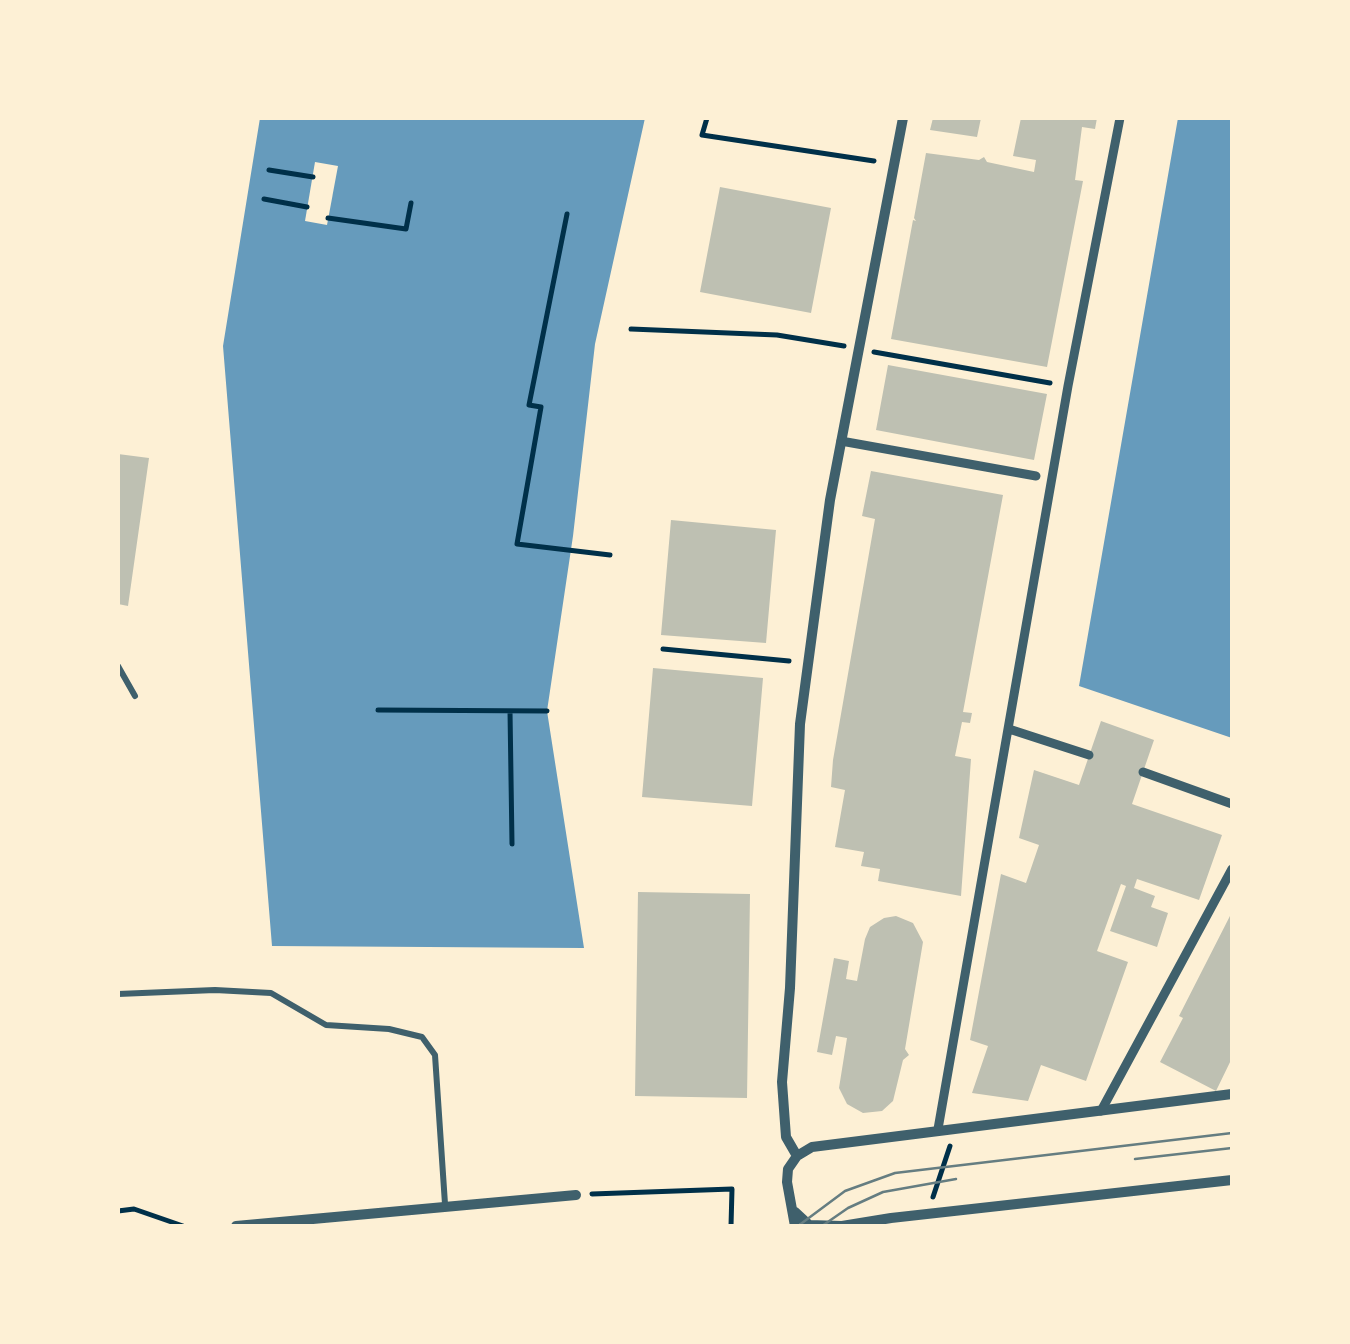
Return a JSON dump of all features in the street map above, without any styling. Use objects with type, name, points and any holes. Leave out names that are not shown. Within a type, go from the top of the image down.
[{"type":"street","points":[[797,1156],[786,1137],[782,1082],[790,988],[800,724],[841,441],[903,118]]},
{"type":"street","points":[[942,1129],[1068,386],[1120,118]]},
{"type":"street","points":[[841,441],[1036,476]]},
{"type":"street","points":[[1009,729],[1089,755]]},
{"type":"street","points":[[1143,772],[1232,804]]},
{"type":"street","points":[[1102,1111],[1232,868]]},
{"type":"street","points":[[795,1226],[788,1169],[797,1156],[812,1147],[1232,1094]]},
{"type":"street","points":[[790,1202],[796,1217],[809,1225],[842,1226],[1232,1180]]},
{"type":"street","points":[[236,1226],[576,1194]]},
{"type":"street","points":[[866,1226],[891,1218]]},
{"type":"lane","points":[[118,666],[135,696]]},
{"type":"lane","points":[[118,994],[216,990],[271,993],[326,1025],[389,1029],[422,1037],[435,1055],[445,1204]]},
{"type":"path","points":[[706,118],[702,135],[894,164]]},
{"type":"path","points":[[269,170],[312,177]]},
{"type":"path","points":[[264,199],[307,207]]},
{"type":"path","points":[[328,218],[406,229],[411,203]]},
{"type":"path","points":[[567,214],[529,405],[541,406],[517,544],[610,555]]},
{"type":"path","points":[[631,329],[777,335],[1038,381]]},
{"type":"path","points":[[663,649],[807,662]]},
{"type":"path","points":[[378,710],[547,711]]},
{"type":"path","points":[[510,711],[512,844]]},
{"type":"path","points":[[934,1214],[932,1195],[950,1150],[942,1129]]},
{"type":"path","points":[[576,1194],[732,1189],[732,1226]]},
{"type":"path","points":[[118,1211],[134,1209],[184,1226]]},
{"type":"water","points":[[260,118],[645,118],[595,344],[573,536],[547,711],[584,948],[272,946],[223,346]]},
{"type":"water","points":[[1178,118],[1232,118],[1232,738],[1079,686]]},
{"type":"pier","points":[[315,162],[338,166],[327,225],[305,221]]},
{"type":"building","points":[[933,118],[981,118],[977,137],[930,130]]},
{"type":"building","points":[[1021,118],[1097,118],[1095,129],[1082,127],[1075,180],[1083,181],[1047,367],[891,339],[926,153],[979,160],[984,157],[987,162],[1034,172],[1036,160],[1013,156]]},
{"type":"building","points":[[720,187],[831,208],[811,313],[700,292]]},
{"type":"building","points":[[888,365],[1047,394],[1034,460],[876,430]]},
{"type":"building","points":[[118,454],[149,458],[128,606],[118,604]]},
{"type":"building","points":[[871,471],[1003,495],[963,712],[972,713],[970,723],[962,722],[955,756],[971,759],[961,896],[878,881],[880,869],[861,866],[864,852],[835,847],[845,790],[831,787],[833,760],[875,519],[862,516]]},
{"type":"building","points":[[671,520],[776,530],[766,643],[661,635]]},
{"type":"building","points":[[653,668],[763,678],[752,806],[642,797]]},
{"type":"building","points":[[1101,721],[1154,740],[1132,804],[1222,835],[1199,900],[1137,879],[1134,888],[1155,896],[1151,907],[1168,913],[1157,947],[1110,931],[1126,886],[1121,884],[1097,951],[1128,962],[1086,1081],[1041,1065],[1028,1101],[972,1093],[988,1046],[970,1040],[1001,874],[1026,883],[1039,845],[1019,838],[1034,770],[1079,785]]},
{"type":"building","points":[[638,892],[750,894],[747,1098],[635,1096]]},
{"type":"building","points":[[1232,912],[1232,1058],[1216,1091],[1160,1062]]},
{"type":"building","points":[[896,916],[913,923],[923,942],[905,1049],[909,1055],[903,1060],[893,1101],[882,1111],[863,1113],[847,1104],[839,1088],[847,1038],[836,1036],[832,1055],[817,1052],[834,958],[849,961],[846,979],[857,981],[870,927]]},
{"type":"tram line","points":[[798,1226],[845,1191],[895,1173],[1232,1133]]},
{"type":"tram line","points":[[1135,1159],[1232,1148]]},
{"type":"tram line","points":[[822,1226],[848,1208],[883,1192],[956,1179]]}]
